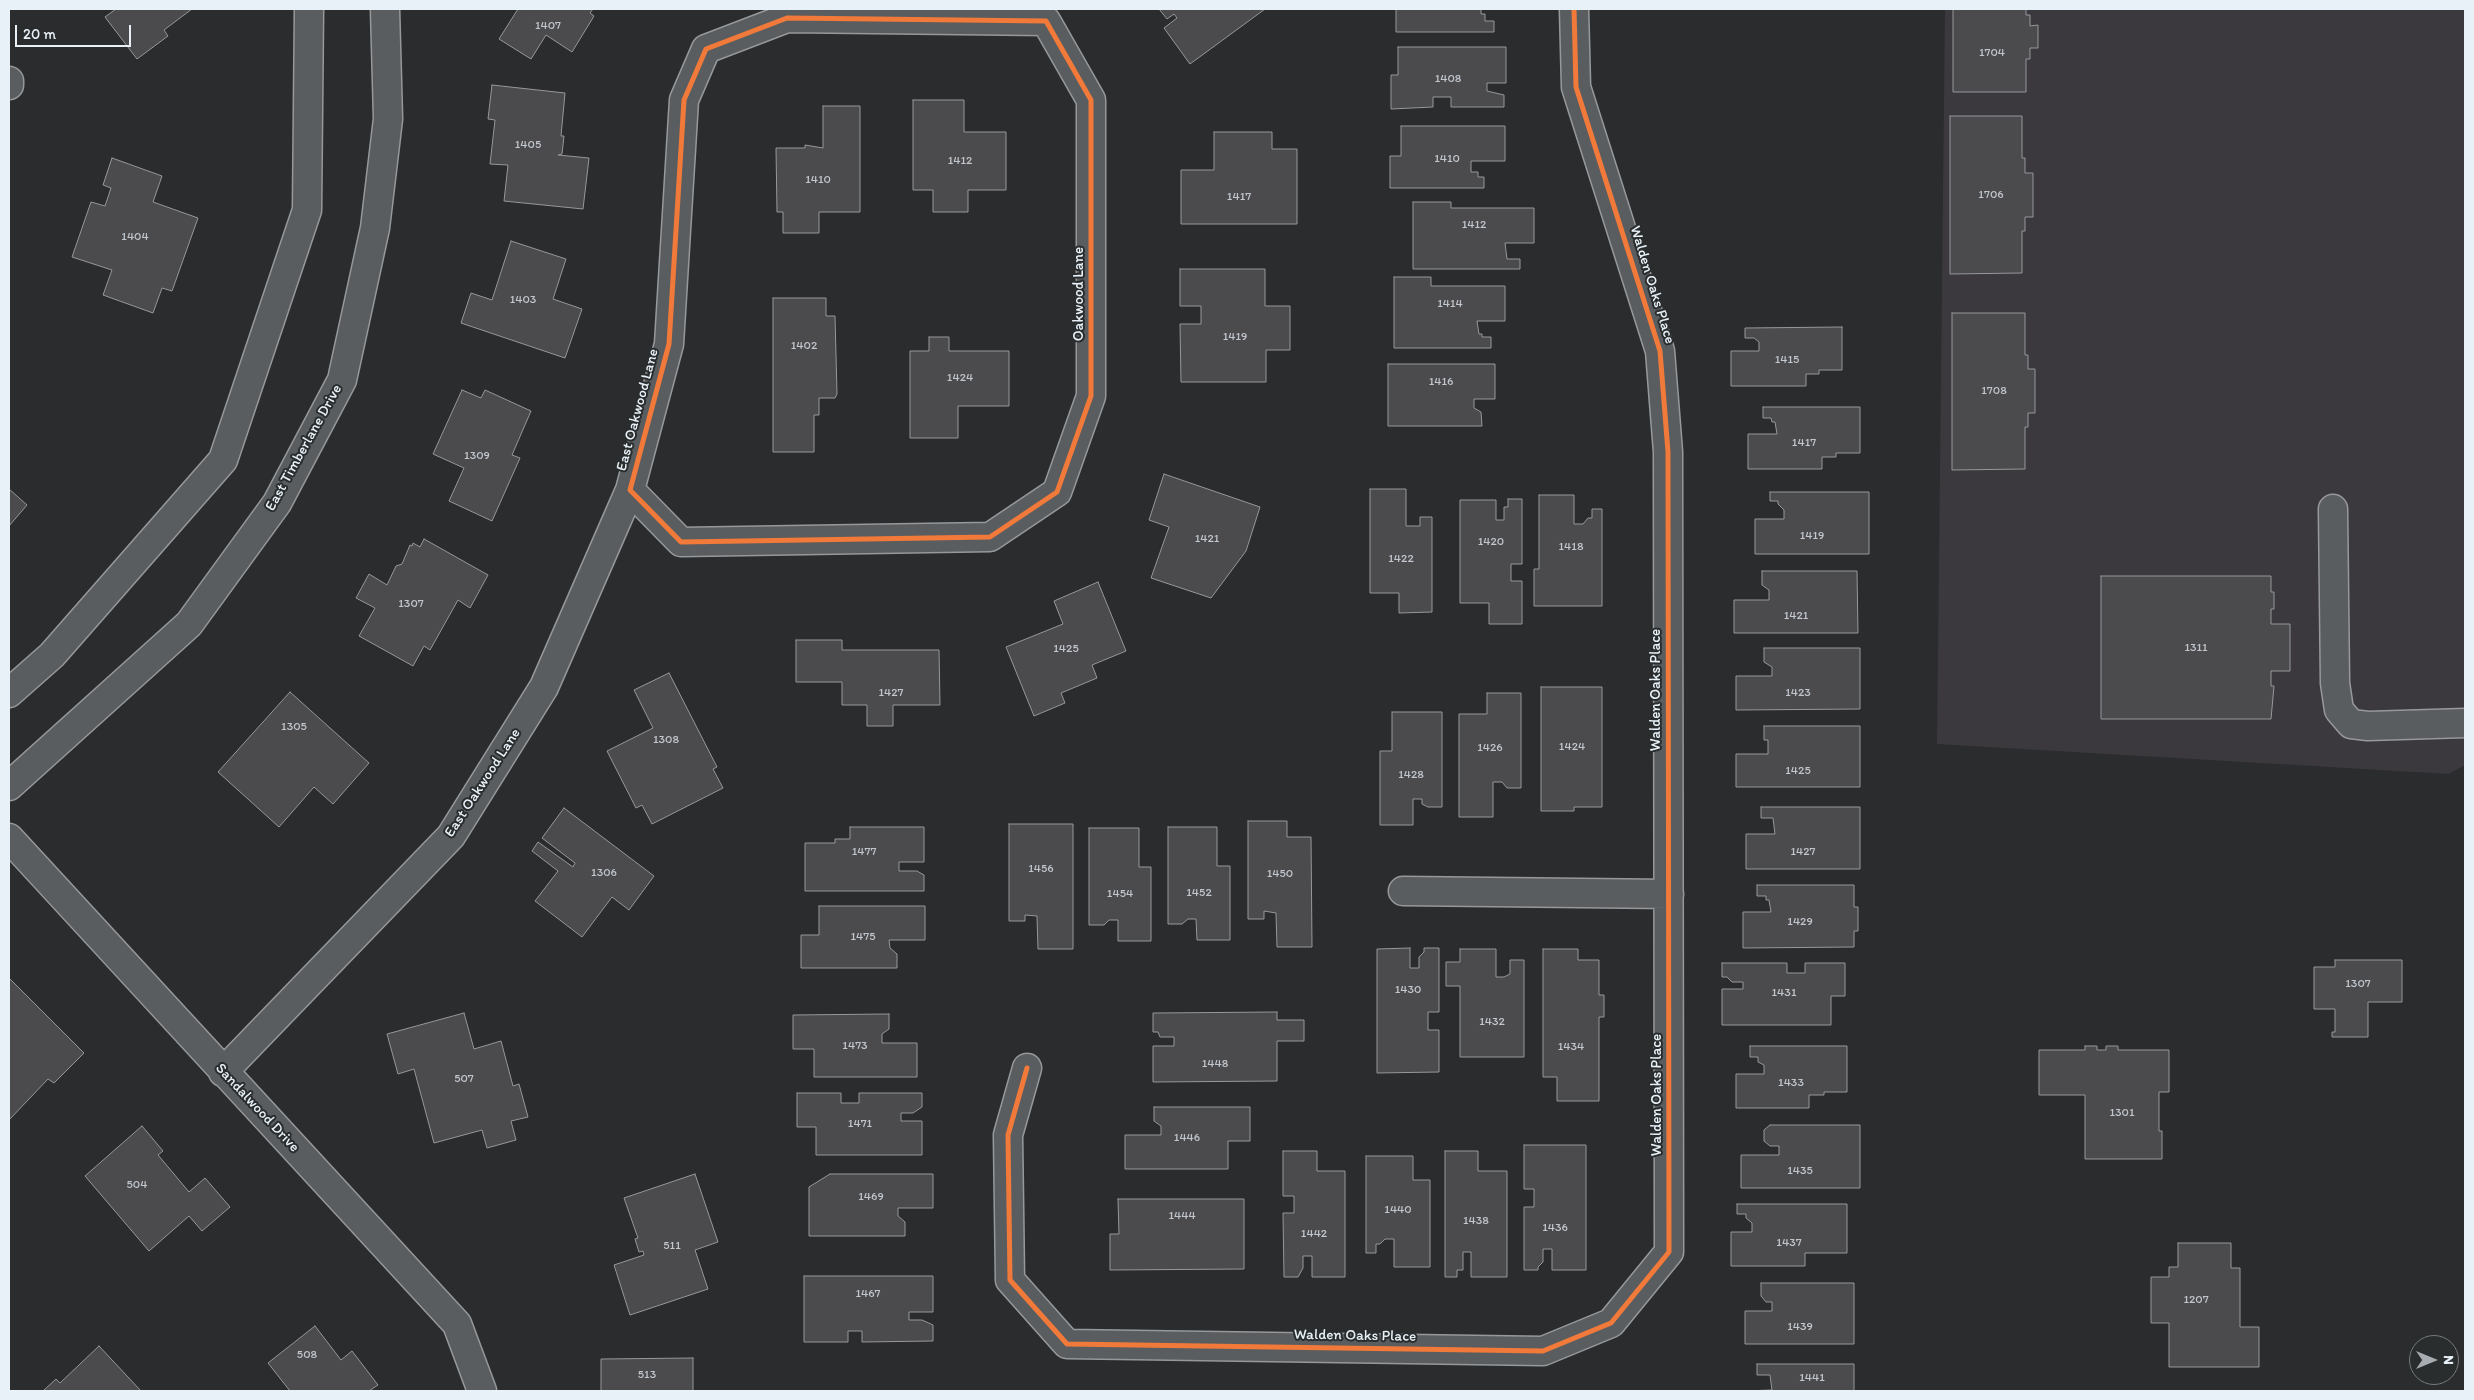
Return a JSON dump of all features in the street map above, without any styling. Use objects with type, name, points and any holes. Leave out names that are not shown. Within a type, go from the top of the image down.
[{"type":"street","points":[[9,693],[52,655],[224,460],[307,210],[309,9]]},
{"type":"street","name":"East Timberlane Drive","points":[[9,786],[189,624],[277,503],[342,380],[375,228],[387,129],[385,9]]},
{"type":"street","name":"Walden Oaks Place","points":[[1027,1068],[1008,1135],[1010,1280],[1067,1344],[1543,1351],[1612,1323],[1669,1252],[1668,452],[1660,351],[1576,87],[1574,9]]},
{"type":"street","name":"East Oakwood Lane","points":[[224,1072],[451,836],[544,687],[630,490],[669,344],[684,100],[706,50],[787,18],[1046,21]]},
{"type":"street","name":"Oakwood Lane","points":[[990,537],[1057,492],[1091,396],[1091,100],[1046,21]]},
{"type":"street","points":[[9,81],[9,86]]},
{"type":"street","name":"East Oakwood Lane","points":[[630,490],[681,542],[990,537]]},
{"type":"street","points":[[2333,509],[2335,684],[2339,710],[2351,724],[2368,726],[2465,723]]},
{"type":"street","name":"Sandalwood Drive","points":[[9,838],[458,1324],[482,1391]]},
{"type":"street","points":[[1403,891],[1669,894]]},
{"type":"shaded area","points":[[1945,9],[2465,9],[2465,765],[2449,774],[1937,744]]},
{"type":"building","points":[[116,9],[192,9],[164,30],[168,36],[137,59],[105,17]]},
{"type":"building","points":[[518,9],[593,9],[590,13],[594,16],[572,52],[546,35],[531,59],[499,39]]},
{"type":"building","points":[[1159,9],[1265,9],[1190,64],[1164,28],[1177,18],[1174,14],[1167,19]]},
{"type":"building","points":[[1396,9],[1481,9],[1481,14],[1485,14],[1485,21],[1494,21],[1494,32],[1396,32]]},
{"type":"building","points":[[1953,9],[2026,9],[2026,15],[2030,15],[2030,26],[2038,25],[2038,48],[2030,48],[2030,59],[2026,59],[2026,92],[1953,92]]},
{"type":"building","points":[[1398,47],[1506,47],[1506,83],[1487,83],[1487,91],[1504,95],[1504,107],[1451,107],[1451,97],[1433,97],[1433,107],[1391,109],[1391,75],[1398,75]]},
{"type":"building","points":[[492,85],[565,93],[561,136],[564,136],[562,154],[558,155],[589,158],[583,209],[504,201],[508,165],[490,164],[495,120],[488,119]]},
{"type":"building","points":[[913,100],[964,100],[964,132],[1006,132],[1006,190],[968,190],[968,212],[933,212],[933,190],[913,190]]},
{"type":"building","points":[[823,106],[860,106],[860,212],[819,212],[819,233],[783,233],[783,212],[777,212],[776,148],[805,148],[805,145],[823,148]]},
{"type":"building","points":[[1950,116],[2022,116],[2022,158],[2025,158],[2025,173],[2033,173],[2033,217],[2025,217],[2025,231],[2022,231],[2022,273],[1950,274]]},
{"type":"building","points":[[1401,126],[1505,126],[1505,161],[1471,161],[1471,172],[1478,172],[1478,177],[1484,177],[1484,188],[1390,188],[1390,156],[1401,156]]},
{"type":"building","points":[[1214,132],[1272,132],[1272,149],[1297,149],[1297,224],[1181,224],[1181,170],[1214,170]]},
{"type":"building","points":[[112,158],[162,176],[153,202],[198,218],[172,291],[162,288],[153,313],[103,295],[112,270],[72,257],[91,202],[105,206],[111,188],[103,185]]},
{"type":"building","points":[[1413,202],[1451,202],[1451,208],[1534,208],[1534,243],[1505,243],[1507,259],[1520,259],[1520,269],[1413,269]]},
{"type":"building","points":[[511,241],[566,259],[553,299],[582,309],[565,358],[461,323],[471,293],[492,300]]},
{"type":"building","points":[[1180,269],[1265,269],[1265,306],[1290,306],[1290,350],[1266,350],[1266,382],[1181,382],[1180,324],[1201,324],[1201,306],[1180,306]]},
{"type":"building","points":[[1394,277],[1431,277],[1431,286],[1505,286],[1505,321],[1477,321],[1479,334],[1482,334],[1482,337],[1491,337],[1491,348],[1394,348]]},
{"type":"building","points":[[773,298],[826,298],[826,316],[835,316],[837,394],[835,398],[819,398],[819,415],[814,415],[814,452],[773,452]]},
{"type":"building","points":[[1952,313],[2025,313],[2025,355],[2028,355],[2028,369],[2035,369],[2035,413],[2028,413],[2028,427],[2025,427],[2025,469],[1952,470]]},
{"type":"building","points":[[1842,327],[1842,370],[1819,370],[1819,374],[1806,374],[1806,386],[1731,386],[1731,351],[1759,351],[1759,342],[1754,338],[1745,338],[1745,328]]},
{"type":"building","points":[[929,337],[949,337],[949,351],[1009,351],[1009,406],[958,406],[958,438],[910,438],[910,351],[929,351]]},
{"type":"building","points":[[1388,364],[1495,364],[1495,399],[1474,399],[1474,408],[1481,412],[1482,426],[1388,426]]},
{"type":"building","points":[[462,390],[481,398],[485,390],[531,411],[512,455],[520,458],[492,521],[449,501],[464,468],[433,454]]},
{"type":"building","points":[[1763,407],[1860,407],[1860,453],[1836,453],[1836,457],[1822,457],[1822,469],[1748,469],[1748,434],[1777,434],[1775,422],[1772,422],[1771,418],[1763,418]]},
{"type":"building","points":[[1164,474],[1260,507],[1246,551],[1211,598],[1151,578],[1169,527],[1149,520]]},
{"type":"building","points":[[9,489],[27,505],[9,526]]},
{"type":"building","points":[[1370,489],[1406,489],[1406,526],[1420,526],[1420,517],[1432,517],[1432,612],[1399,613],[1399,593],[1370,593]]},
{"type":"building","points":[[1770,492],[1869,492],[1869,554],[1755,554],[1755,519],[1784,519],[1784,510],[1778,504],[1778,501],[1770,501]]},
{"type":"building","points":[[1539,495],[1574,495],[1574,524],[1583,524],[1588,518],[1592,518],[1592,509],[1602,509],[1602,606],[1534,606],[1534,569],[1539,569]]},
{"type":"building","points":[[1508,499],[1522,499],[1522,564],[1511,564],[1511,581],[1522,581],[1522,624],[1489,624],[1489,603],[1460,603],[1460,500],[1496,500],[1496,520],[1504,520],[1504,507],[1508,507]]},
{"type":"building","points":[[424,539],[488,575],[470,608],[458,600],[430,650],[424,646],[413,666],[359,636],[375,608],[356,598],[369,574],[387,585],[396,566],[402,564],[410,545],[412,546],[413,543],[420,547]]},
{"type":"building","points":[[1762,571],[1857,571],[1858,633],[1734,633],[1734,600],[1769,600],[1769,590],[1762,585]]},
{"type":"building","points":[[2101,576],[2271,576],[2271,592],[2274,592],[2274,609],[2271,609],[2271,624],[2290,624],[2290,671],[2271,671],[2271,686],[2274,686],[2271,719],[2101,719]]},
{"type":"building","points":[[1098,582],[1126,651],[1092,665],[1097,678],[1061,693],[1065,703],[1034,716],[1006,647],[1063,624],[1054,601]]},
{"type":"building","points":[[796,640],[842,640],[842,650],[939,650],[940,705],[893,705],[893,726],[867,726],[867,705],[842,705],[842,682],[796,682]]},
{"type":"building","points":[[1764,648],[1860,648],[1860,709],[1736,710],[1736,676],[1772,676],[1772,667],[1764,662]]},
{"type":"building","points":[[669,673],[717,767],[713,769],[723,788],[652,824],[642,805],[636,808],[607,751],[653,728],[634,690]]},
{"type":"building","points":[[1541,687],[1602,687],[1602,807],[1574,807],[1574,811],[1541,811]]},
{"type":"building","points":[[290,692],[369,763],[333,804],[314,787],[279,827],[218,772]]},
{"type":"building","points":[[1487,693],[1521,693],[1521,788],[1507,788],[1502,782],[1493,782],[1493,817],[1459,817],[1459,714],[1487,714]]},
{"type":"building","points":[[1392,712],[1442,712],[1442,807],[1428,807],[1422,804],[1422,799],[1413,799],[1413,825],[1380,825],[1380,751],[1392,751]]},
{"type":"building","points":[[1764,726],[1860,726],[1860,787],[1736,787],[1736,754],[1768,754],[1768,740],[1764,740]]},
{"type":"building","points":[[1761,807],[1860,807],[1860,869],[1746,869],[1746,834],[1775,834],[1773,818],[1761,818]]},
{"type":"building","points":[[564,808],[654,876],[629,910],[612,897],[582,937],[535,901],[558,871],[532,851],[538,842],[573,867],[575,863],[542,838]]},
{"type":"building","points":[[1248,821],[1287,821],[1287,837],[1311,837],[1312,947],[1277,947],[1276,913],[1264,911],[1264,919],[1248,919]]},
{"type":"building","points":[[1009,824],[1073,824],[1073,949],[1038,949],[1037,916],[1025,915],[1025,921],[1009,921]]},
{"type":"building","points":[[850,827],[924,827],[924,862],[899,862],[899,871],[917,871],[924,875],[924,891],[805,891],[805,843],[835,843],[835,839],[850,839]]},
{"type":"building","points":[[1168,827],[1217,827],[1217,866],[1230,866],[1230,940],[1197,940],[1196,919],[1188,919],[1182,924],[1168,924]]},
{"type":"building","points":[[1089,828],[1139,828],[1139,867],[1151,867],[1151,941],[1118,941],[1118,920],[1109,920],[1104,925],[1089,925]]},
{"type":"building","points":[[1757,885],[1854,885],[1854,907],[1858,907],[1858,931],[1854,931],[1854,947],[1743,948],[1743,912],[1771,912],[1769,900],[1766,900],[1766,896],[1757,896]]},
{"type":"building","points":[[819,906],[925,906],[925,940],[889,940],[890,948],[897,954],[897,968],[801,968],[801,935],[819,935]]},
{"type":"building","points":[[1410,948],[1410,968],[1419,968],[1419,957],[1424,952],[1424,948],[1439,948],[1439,1012],[1428,1012],[1428,1030],[1439,1030],[1439,1072],[1377,1073],[1377,949]]},
{"type":"building","points":[[1460,949],[1496,949],[1496,977],[1504,977],[1510,974],[1510,960],[1524,960],[1524,1057],[1460,1057],[1460,986],[1446,986],[1446,962],[1460,962]]},
{"type":"building","points":[[1543,949],[1578,949],[1578,960],[1599,960],[1599,995],[1604,995],[1604,1017],[1599,1017],[1599,1101],[1557,1101],[1557,1077],[1543,1077]]},
{"type":"building","points":[[2335,960],[2402,960],[2402,1002],[2368,1002],[2368,1037],[2332,1037],[2332,1032],[2335,1032],[2335,1009],[2314,1009],[2314,967],[2335,967]]},
{"type":"building","points":[[1722,963],[1787,963],[1787,973],[1805,973],[1805,963],[1845,963],[1845,996],[1831,996],[1831,1025],[1722,1025],[1722,989],[1743,989],[1743,982],[1732,982],[1727,977],[1722,977]]},
{"type":"building","points":[[9,978],[84,1053],[54,1083],[48,1079],[9,1120]]},
{"type":"building","points":[[1277,1012],[1277,1020],[1304,1020],[1304,1041],[1277,1041],[1277,1081],[1153,1082],[1153,1046],[1174,1046],[1174,1037],[1160,1037],[1158,1032],[1153,1032],[1153,1013]]},
{"type":"building","points":[[464,1013],[474,1049],[501,1041],[513,1086],[519,1084],[528,1117],[511,1121],[516,1140],[487,1148],[482,1130],[434,1143],[414,1069],[398,1074],[387,1034]]},
{"type":"building","points":[[889,1014],[889,1029],[882,1034],[882,1043],[917,1043],[917,1077],[814,1077],[814,1049],[793,1049],[793,1015]]},
{"type":"building","points":[[1750,1046],[1847,1046],[1847,1092],[1824,1092],[1824,1095],[1809,1095],[1809,1108],[1736,1108],[1736,1074],[1764,1074],[1764,1065],[1758,1062],[1758,1057],[1750,1057]]},
{"type":"building","points":[[2085,1046],[2097,1046],[2097,1050],[2106,1050],[2106,1046],[2118,1046],[2118,1050],[2169,1050],[2169,1092],[2159,1092],[2159,1131],[2162,1131],[2162,1159],[2085,1159],[2085,1095],[2039,1095],[2039,1050],[2085,1050]]},
{"type":"building","points":[[797,1093],[841,1093],[841,1103],[859,1103],[859,1093],[922,1093],[922,1107],[913,1113],[901,1113],[901,1121],[922,1121],[922,1155],[816,1155],[816,1127],[797,1127]]},
{"type":"building","points":[[1154,1107],[1250,1107],[1250,1141],[1228,1141],[1228,1169],[1125,1169],[1125,1135],[1161,1135],[1161,1126],[1154,1121]]},
{"type":"building","points":[[1770,1125],[1860,1125],[1860,1188],[1741,1188],[1741,1155],[1779,1155],[1779,1146],[1770,1146],[1764,1141],[1764,1130]]},
{"type":"building","points":[[142,1126],[163,1151],[158,1155],[189,1192],[205,1178],[230,1207],[202,1231],[189,1216],[149,1251],[85,1176]]},
{"type":"building","points":[[1524,1145],[1586,1145],[1586,1270],[1552,1270],[1552,1249],[1543,1249],[1543,1262],[1538,1267],[1538,1270],[1524,1270],[1524,1207],[1534,1207],[1534,1189],[1524,1189]]},
{"type":"building","points":[[1283,1151],[1317,1151],[1317,1171],[1345,1171],[1345,1277],[1312,1277],[1312,1256],[1303,1256],[1303,1268],[1298,1277],[1284,1277],[1283,1213],[1294,1213],[1294,1196],[1283,1196]]},
{"type":"building","points":[[1445,1151],[1478,1151],[1478,1171],[1507,1171],[1507,1277],[1471,1277],[1471,1252],[1463,1252],[1463,1270],[1457,1270],[1457,1277],[1445,1277]]},
{"type":"building","points":[[1366,1156],[1413,1156],[1413,1180],[1430,1180],[1430,1267],[1394,1267],[1394,1239],[1385,1239],[1380,1244],[1376,1244],[1376,1253],[1366,1253]]},
{"type":"building","points":[[695,1174],[718,1242],[695,1250],[708,1289],[630,1315],[614,1265],[644,1255],[643,1251],[639,1252],[635,1239],[638,1238],[624,1198]]},
{"type":"building","points":[[830,1174],[933,1174],[933,1208],[898,1208],[898,1216],[905,1222],[905,1236],[809,1236],[809,1187]]},
{"type":"building","points":[[1118,1199],[1244,1199],[1244,1269],[1110,1270],[1110,1234],[1119,1234]]},
{"type":"building","points":[[1737,1204],[1847,1204],[1847,1253],[1805,1253],[1805,1266],[1731,1266],[1731,1232],[1752,1232],[1752,1223],[1746,1218],[1746,1214],[1737,1214]]},
{"type":"building","points":[[2178,1243],[2231,1243],[2231,1268],[2240,1268],[2240,1327],[2259,1327],[2259,1367],[2169,1367],[2169,1323],[2151,1323],[2151,1277],[2169,1277],[2169,1267],[2178,1267]]},
{"type":"building","points":[[804,1276],[933,1276],[933,1312],[909,1312],[909,1320],[922,1320],[933,1325],[933,1341],[862,1342],[862,1331],[848,1331],[848,1342],[804,1342]]},
{"type":"building","points":[[1761,1283],[1854,1283],[1854,1344],[1745,1344],[1745,1311],[1772,1311],[1772,1302],[1766,1302],[1761,1296]]},
{"type":"building","points":[[315,1326],[341,1360],[352,1351],[378,1385],[369,1391],[290,1391],[268,1363]]},
{"type":"building","points":[[99,1346],[141,1391],[43,1391],[56,1379],[60,1383]]},
{"type":"building","points":[[693,1358],[693,1391],[601,1391],[601,1359]]},
{"type":"building","points":[[1757,1364],[1854,1364],[1854,1391],[1743,1391],[1772,1390],[1770,1375],[1757,1375]]},
{"type":"cycle path","points":[[1027,1068],[1008,1135],[1010,1280],[1067,1344],[1543,1351],[1611,1323],[1669,1252],[1668,452],[1660,351],[1576,87],[1574,9]]},
{"type":"cycle path","points":[[787,18],[1046,21],[1091,100],[1091,396],[1057,492],[990,537],[681,542],[630,490],[669,344],[684,100],[706,49],[787,18]]}]
